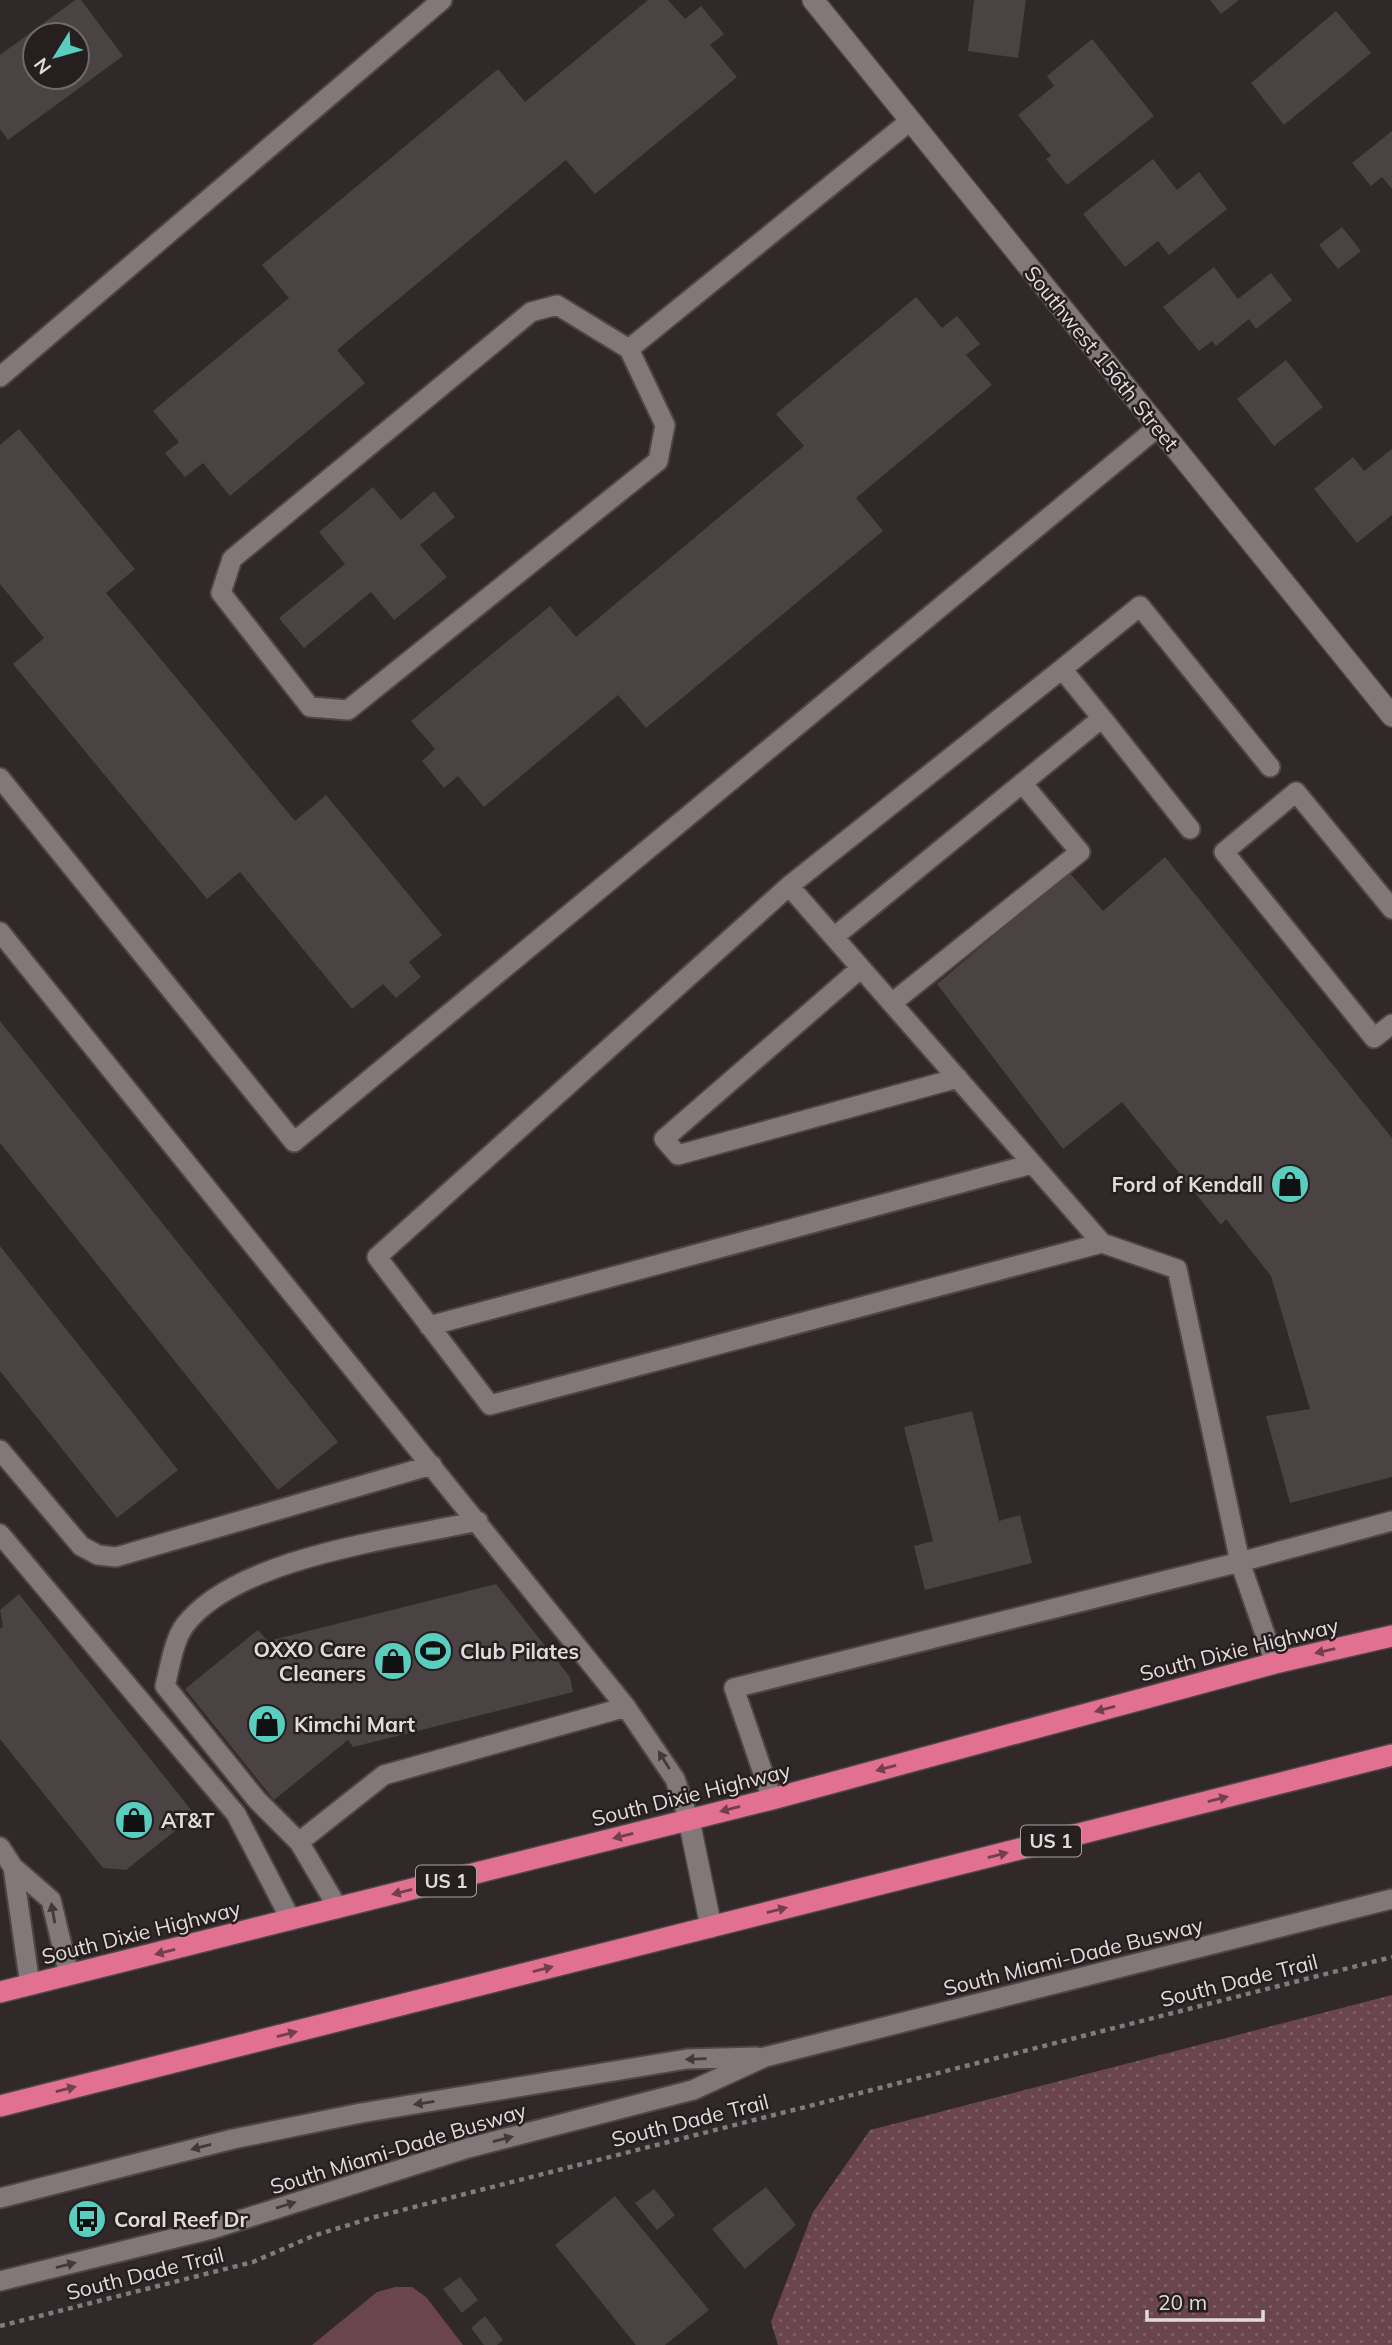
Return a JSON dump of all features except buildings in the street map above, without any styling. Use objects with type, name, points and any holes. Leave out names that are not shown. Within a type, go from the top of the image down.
[{"type":"highway","name":"South Dixie Highway","points":[[0,1992],[772,1799],[1275,1663],[1392,1636]]},
{"type":"highway","name":"US 1","points":[[0,2106],[1392,1755]]},
{"type":"street","name":"Southwest 156th Street","points":[[825,4],[910,121],[1392,716]]},
{"type":"street","points":[[689,1820],[711,1927]]},
{"type":"lane","points":[[0,377],[442,0]]},
{"type":"lane","points":[[629,349],[910,121]]},
{"type":"lane","points":[[557,305],[629,349],[665,425],[658,461],[348,710],[310,707],[221,593],[232,559],[531,312],[557,305]]},
{"type":"lane","points":[[0,778],[293,1142],[1158,427]]},
{"type":"lane","points":[[1102,1243],[490,1405],[377,1257],[789,886],[1140,606],[1270,767]]},
{"type":"lane","points":[[1062,669],[1191,828]]},
{"type":"lane","points":[[834,937],[1102,718]]},
{"type":"lane","points":[[892,1003],[1080,852],[1022,783]]},
{"type":"lane","points":[[1392,909],[1296,792],[1224,852],[1374,1038],[1392,1024]]},
{"type":"lane","points":[[789,886],[1102,1243],[1177,1269],[1240,1562],[1275,1663]]},
{"type":"lane","points":[[0,932],[626,1707],[676,1779],[689,1820]]},
{"type":"lane","points":[[861,968],[664,1139],[678,1155],[958,1078]]},
{"type":"lane","points":[[429,1326],[1032,1164]]},
{"type":"lane","points":[[0,1450],[81,1546],[98,1555],[116,1557],[432,1465]]},
{"type":"lane","points":[[338,1908],[299,1842],[257,1800],[165,1686],[183,1627],[198,1610],[237,1583],[294,1561],[478,1521]]},
{"type":"lane","points":[[772,1799],[734,1688],[1240,1562],[1392,1521]]},
{"type":"lane","points":[[0,1534],[236,1814],[291,1920]]},
{"type":"lane","points":[[299,1842],[384,1776],[626,1707]]},
{"type":"lane","points":[[4,1855],[51,1900],[69,1975]]},
{"type":"lane","points":[[4,1855],[30,1985]]},
{"type":"lane","name":"South Miami-Dade Busway","points":[[0,2281],[212,2229],[468,2148],[693,2090],[765,2057],[1392,1899]]},
{"type":"lane","name":"South Miami-Dade Busway","points":[[0,2198],[233,2139],[361,2113],[687,2059],[765,2057]]},
{"type":"path","name":"South Dade Trail","points":[[0,2326],[253,2262],[331,2229],[371,2218],[1392,1957]]},
{"type":"shaded area","points":[[1392,1995],[1392,2345],[778,2345],[771,2322],[813,2212],[870,2130]]},
{"type":"shaded area","points":[[395,2287],[412,2287],[426,2297],[463,2345],[312,2345],[377,2292]]},
{"type":"place","name":"Ford of Kendall","points":[[1290,1184]]},
{"type":"place","name":"Club Pilates","points":[[433,1651]]},
{"type":"place","name":"OXXO Care Cleaners","points":[[393,1661]]},
{"type":"place","name":"Kimchi Mart","points":[[267,1724]]},
{"type":"place","name":"AT&T","points":[[134,1820]]},
{"type":"place","name":"Coral Reef Dr","points":[[87,2219]]}]
